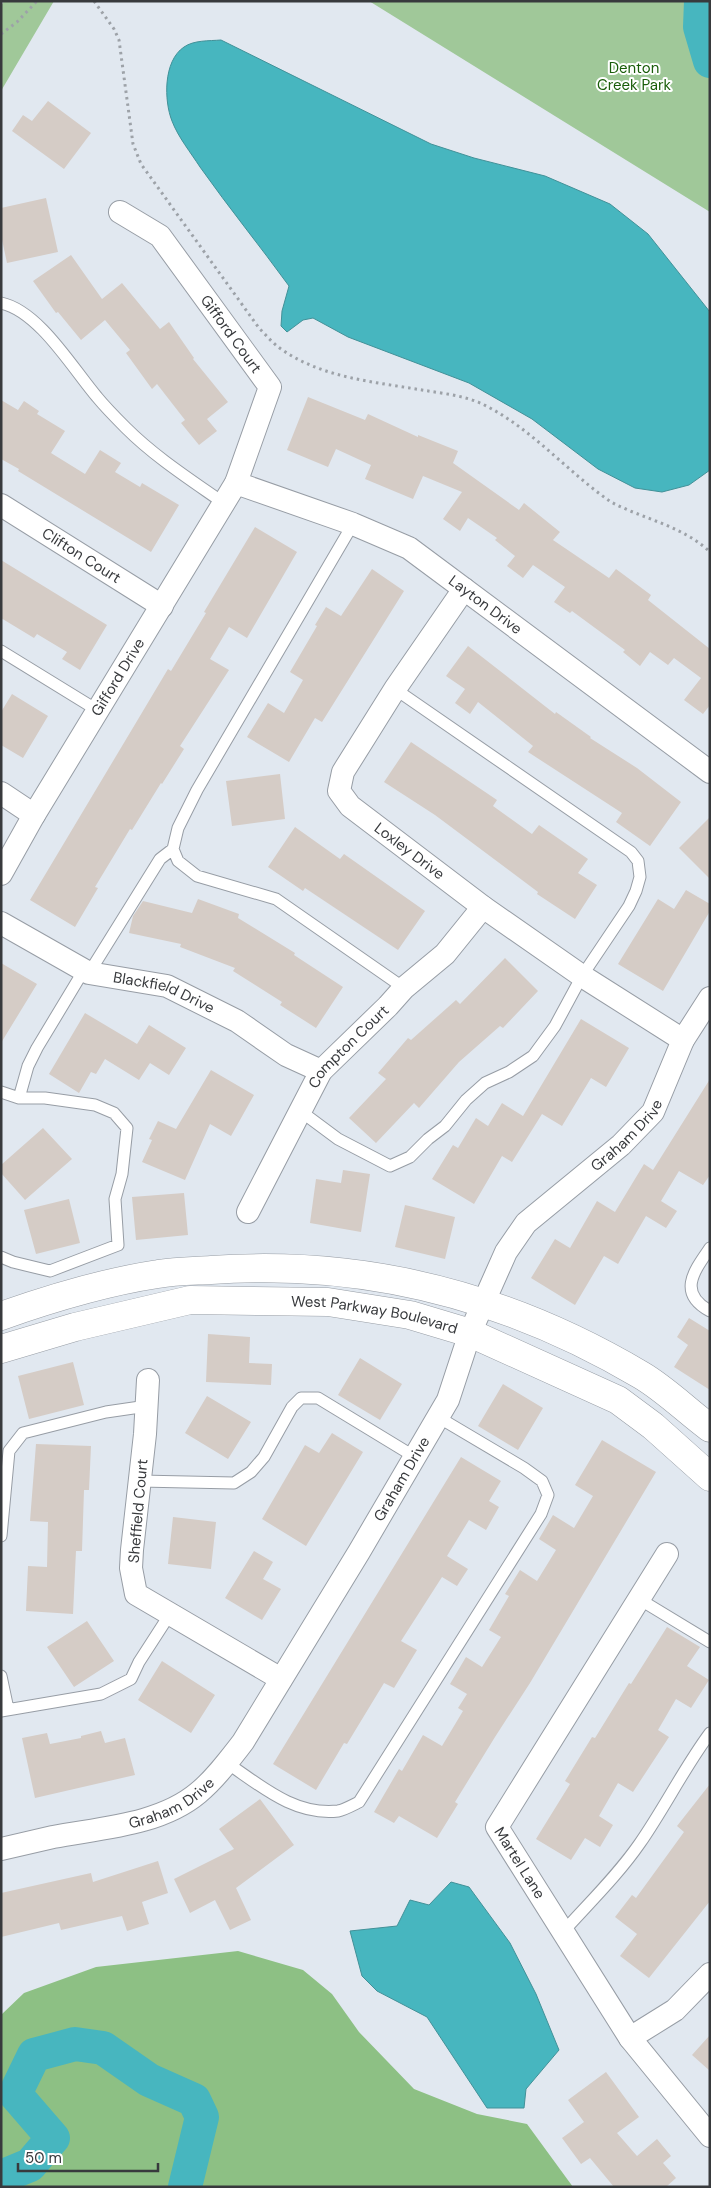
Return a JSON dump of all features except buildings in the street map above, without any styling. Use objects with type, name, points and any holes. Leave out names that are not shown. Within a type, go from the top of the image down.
[{"type":"street","name":"Gifford Court","points":[[120,212],[160,236],[270,387],[236,483]]},
{"type":"street","name":"Gifford Drive","points":[[1,874],[97,710],[225,504],[236,483]]},
{"type":"street","name":"Layton Drive","points":[[236,483],[353,524],[408,548],[710,772]]},
{"type":"street","name":"Clifton Court","points":[[1,505],[162,606]]},
{"type":"street","name":"Loxley Drive","points":[[464,590],[395,689],[342,772],[339,791],[350,806],[483,907],[582,976],[683,1040]]},
{"type":"street","points":[[1,793],[34,815]]},
{"type":"street","name":"Compton Court","points":[[248,1212],[298,1110],[320,1071],[388,1006],[404,988],[445,954],[483,907]]},
{"type":"street","name":"Blackfield Drive","points":[[1,923],[86,971],[168,986],[238,1021],[286,1056],[320,1071]]},
{"type":"street","name":"Graham Drive","points":[[1,1848],[116,1827],[171,1810],[197,1794],[227,1763],[243,1742],[359,1552],[448,1400],[470,1333],[506,1252],[526,1223],[621,1145],[653,1112],[683,1040],[710,998]]},
{"type":"street","points":[[1,1316],[56,1297],[158,1274],[245,1268],[333,1270],[406,1281],[484,1302],[565,1334],[643,1376],[710,1428]]},
{"type":"street","name":"West Parkway Boulevard","points":[[1,1349],[75,1327],[190,1300],[328,1302],[410,1315],[470,1333],[618,1400],[653,1426],[709,1474]]},
{"type":"street","name":"Sheffield Court","points":[[148,1380],[132,1568],[136,1594],[281,1679]]},
{"type":"street","name":"Martel Lane","points":[[668,1554],[497,1827],[630,2038],[710,2136]]},
{"type":"street","points":[[630,2038],[675,2010],[710,1974]]},
{"type":"lane","points":[[1,303],[21,311],[63,352],[97,397],[149,450],[225,504]]},
{"type":"lane","points":[[353,524],[197,790],[178,828],[173,849],[178,861],[197,876],[276,898],[404,988]]},
{"type":"lane","points":[[1,652],[97,710]]},
{"type":"lane","points":[[298,1110],[338,1139],[390,1166],[410,1157],[428,1139],[445,1126],[466,1100],[485,1084],[532,1056],[555,1026],[582,976],[629,906],[640,877],[638,861],[631,852],[395,689]]},
{"type":"lane","points":[[19,1098],[28,1066],[37,1048],[160,860],[173,849]]},
{"type":"lane","points":[[1,1092],[19,1098],[45,1098],[95,1104],[114,1113],[127,1128],[122,1174],[115,1199],[118,1245],[50,1271],[12,1262],[1,1257]]},
{"type":"lane","points":[[710,1248],[692,1274],[691,1291],[701,1306],[710,1311]]},
{"type":"lane","points":[[140,1480],[234,1483],[252,1472],[264,1457],[292,1408],[302,1398],[318,1398],[415,1457]]},
{"type":"lane","points":[[1,1536],[10,1451],[23,1433],[106,1412],[146,1406]]},
{"type":"lane","points":[[227,1763],[285,1802],[314,1810],[339,1811],[359,1802],[541,1514],[548,1495],[542,1481],[524,1468],[438,1417]]},
{"type":"lane","points":[[639,1599],[710,1642]]},
{"type":"lane","points":[[1,1676],[5,1710],[101,1694],[131,1678],[170,1614]]},
{"type":"lane","points":[[563,1932],[605,1886],[640,1843],[687,1765],[710,1733]]},
{"type":"path","points":[[1,34],[17,22],[37,1]]},
{"type":"path","points":[[94,1],[114,29],[118,40],[133,144],[141,164],[258,328],[279,347],[296,358],[334,374],[452,395],[475,401],[488,407],[502,414],[611,502],[698,541],[710,552]]},
{"type":"green space","points":[[4,1],[54,1],[1,91],[1,6]]},
{"type":"green space","name":"Denton Creek Park","points":[[369,1],[701,1],[700,27],[710,61],[710,212]]},
{"type":"green space","points":[[238,1951],[303,1970],[332,1994],[359,2032],[414,2089],[477,2114],[527,2124],[573,2187],[1,2187],[1,2015],[24,1993],[96,1967]]},
{"type":"water","points":[[221,40],[431,144],[474,158],[545,176],[610,204],[648,234],[710,312],[710,470],[689,485],[662,492],[635,488],[598,469],[532,419],[469,383],[348,337],[313,318],[303,320],[287,332],[281,326],[282,311],[289,286],[200,167],[178,133],[169,113],[167,82],[172,62],[177,53],[192,43]]},
{"type":"water","points":[[451,1882],[469,1887],[510,1943],[536,1994],[559,2050],[526,2089],[524,2108],[487,2108],[427,2017],[377,1991],[362,1976],[350,1931],[397,1926],[410,1900],[429,1905]]},
{"type":"waterway","points":[[701,1],[700,27],[710,61]]},
{"type":"waterway","points":[[1,2177],[30,2165],[53,2138],[15,2094],[34,2055],[75,2044],[103,2048],[149,2080],[194,2100],[202,2117],[185,2187]]}]
